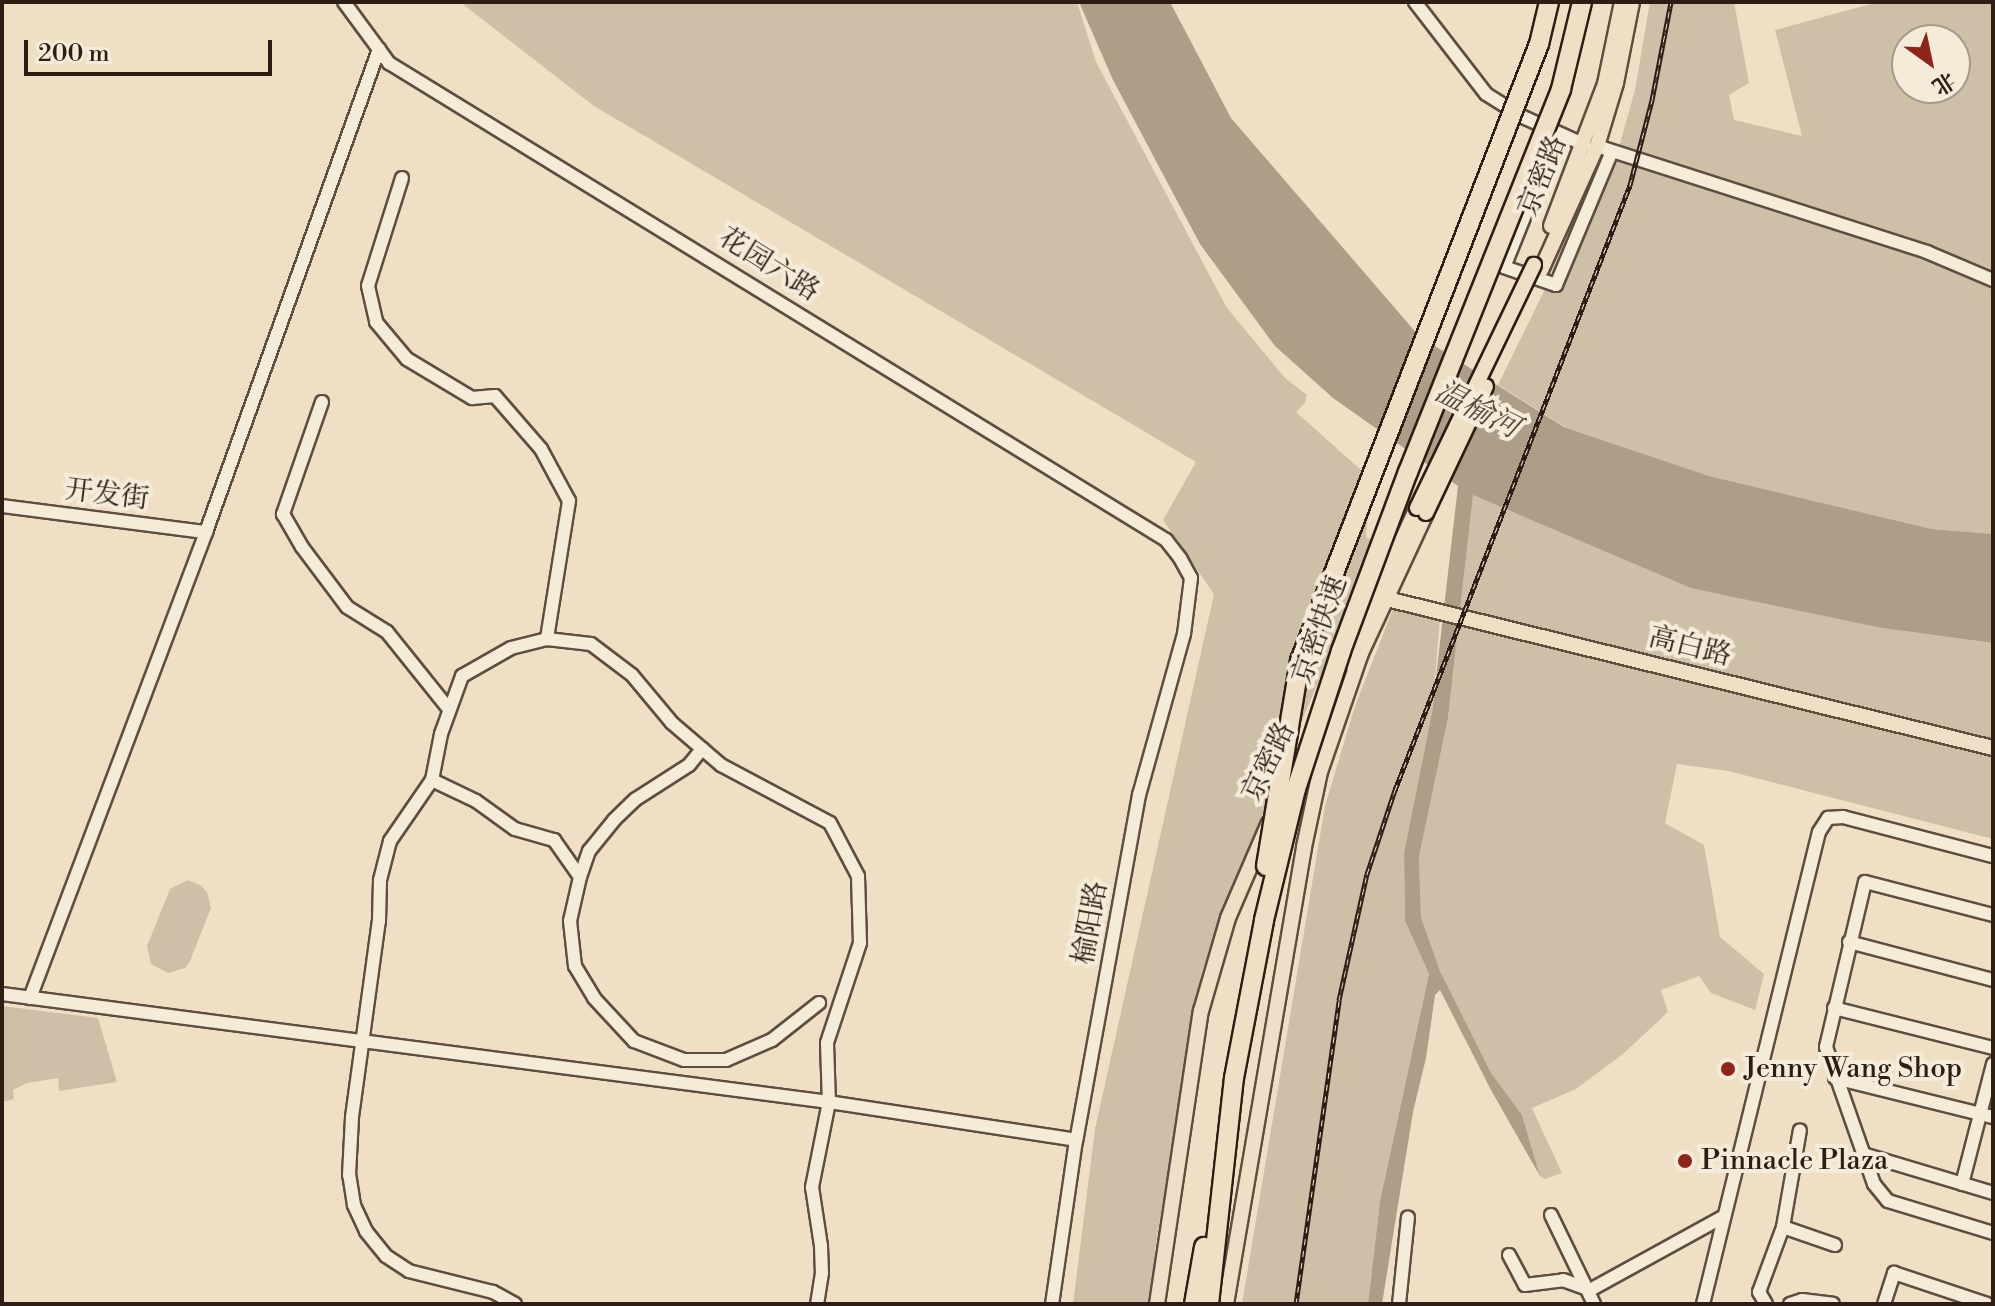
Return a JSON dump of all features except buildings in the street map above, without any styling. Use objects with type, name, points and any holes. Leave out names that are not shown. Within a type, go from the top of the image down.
[{"type":"highway","name":"京密快速","points":[[1194,1304],[1300,661],[1539,44],[1549,2]]},
{"type":"highway","name":"京密快速","points":[[1209,1304],[1234,1078],[1264,920],[1296,789],[1341,651],[1408,472],[1561,89],[1582,2]]},
{"type":"main road","name":"京密路","points":[[1591,146],[1622,2]]},
{"type":"main road","name":"京密路","points":[[1157,1304],[1201,1011],[1228,918],[1538,267],[1616,83],[1632,2]]},
{"type":"main road","name":"京密路","points":[[1226,1304],[1317,787],[1379,598]]},
{"type":"main road","name":"高白路","points":[[1379,598],[1993,748]]},
{"type":"street","name":"花园六路","points":[[344,2],[389,63],[1166,540],[1180,558]]},
{"type":"street","points":[[1415,2],[1486,94],[1558,133],[1927,252],[1993,280]]},
{"type":"street","points":[[30,998],[206,532],[379,49]]},
{"type":"street","points":[[1558,133],[1504,267],[1556,285],[1612,151]]},
{"type":"street","points":[[402,178],[368,286],[376,322],[407,359],[472,398],[495,396],[541,449],[569,501],[547,639]]},
{"type":"street","points":[[322,402],[283,514],[302,547],[347,607],[387,632],[449,709]]},
{"type":"street","name":"开发街","points":[[2,506],[206,532]]},
{"type":"street","name":"榆阳路","points":[[1052,1304],[1076,1140],[1139,795],[1184,634],[1191,578],[1180,558]]},
{"type":"street","points":[[515,1304],[493,1292],[409,1271],[386,1256],[366,1231],[354,1205],[349,1175],[352,1117],[379,921],[380,880],[390,841],[432,780],[441,734],[462,676],[511,648],[547,639],[591,644],[632,675],[672,723],[721,765],[830,823],[858,876],[860,943],[827,1043],[829,1102],[812,1187],[821,1259],[817,1304]]},
{"type":"street","points":[[702,749],[689,765],[636,799],[589,851],[570,921],[575,966],[594,998],[634,1041],[684,1060],[726,1060],[772,1040],[819,1003]]},
{"type":"street","points":[[432,780],[476,801],[515,829],[554,840],[580,877]]},
{"type":"street","points":[[1703,1304],[1819,832],[1828,818],[1843,817],[1993,856]]},
{"type":"street","points":[[1993,915],[1865,882],[1826,1047],[1874,1184],[1888,1201],[1993,1233]]},
{"type":"street","points":[[1849,942],[1993,980]]},
{"type":"street","points":[[2,994],[829,1102],[1076,1140]]},
{"type":"street","points":[[1834,1008],[1993,1048]]},
{"type":"street","points":[[1962,1184],[1987,1115],[1993,1064]]},
{"type":"street","points":[[1835,1078],[1987,1115]]},
{"type":"street","points":[[1766,1304],[1759,1292],[1783,1227],[1800,1130]]},
{"type":"street","points":[[1863,1154],[1993,1193]]},
{"type":"street","points":[[1551,1215],[1590,1290],[1594,1304]]},
{"type":"street","points":[[1399,1304],[1408,1217]]},
{"type":"street","points":[[1509,1255],[1525,1285],[1563,1280],[1590,1290],[1723,1217]]},
{"type":"street","points":[[1783,1227],[1835,1245]]},
{"type":"street","points":[[1884,1304],[1894,1273],[1987,1304]]},
{"type":"street","points":[[1790,1304],[1802,1300],[1833,1304]]},
{"type":"shaded area","points":[[460,2],[1077,2],[1096,62],[1227,308],[1285,378],[1307,395],[1305,403],[1296,412],[1371,479],[1366,537],[1378,543],[1272,790],[1202,971],[1155,1249],[1151,1304],[1073,1304],[1095,1129],[1214,594],[1163,520],[1196,462],[594,106]]},
{"type":"shaded area","points":[[1650,2],[1734,2],[1749,83],[1729,95],[1734,120],[1802,136],[1775,30],[1878,2],[1993,2],[1993,534],[1932,529],[1709,476],[1565,427],[1498,385],[1545,289],[1561,293],[1615,161],[1635,90]]},
{"type":"shaded area","points":[[1473,495],[1575,537],[1882,628],[1993,643],[1993,839],[1728,771],[1677,764],[1665,823],[1704,845],[1720,937],[1764,974],[1755,1010],[1711,993],[1699,976],[1661,990],[1668,1012],[1623,1054],[1576,1089],[1532,1108],[1562,1173],[1545,1179],[1540,1176],[1522,1115],[1491,1074],[1440,971],[1421,917],[1419,857],[1448,718]]},
{"type":"shaded area","points":[[1393,609],[1440,619],[1432,712],[1404,853],[1405,921],[1429,974],[1380,1201],[1368,1304],[1242,1304],[1325,806],[1355,706]]},
{"type":"shaded area","points":[[188,880],[207,892],[211,908],[190,961],[185,968],[168,973],[151,964],[147,946],[170,889]]},
{"type":"shaded area","points":[[2,1006],[98,1018],[117,1082],[59,1091],[58,1078],[27,1083],[13,1090],[14,1099],[2,1102]]},
{"type":"water","name":"温榆河","points":[[1079,2],[1170,2],[1231,118],[1419,336],[1564,427],[1709,476],[1932,529],[1993,534],[1993,643],[1882,628],[1691,588],[1473,495],[1448,718],[1419,857],[1421,917],[1440,971],[1491,1073],[1522,1115],[1540,1176],[1491,1090],[1440,990],[1435,995],[1426,1058],[1413,1112],[1382,1304],[1368,1304],[1380,1201],[1429,974],[1405,921],[1404,853],[1432,712],[1458,486],[1333,398],[1275,346],[1200,244],[1113,80]]},
{"type":"railway","points":[[1296,1304],[1339,1000],[1367,874],[1395,790],[1630,185],[1652,100],[1671,2]]},
{"type":"place","name":"Jenny Wang Shop","points":[[1728,1069]]},
{"type":"place","name":"Pinnacle Plaza","points":[[1685,1161]]}]
